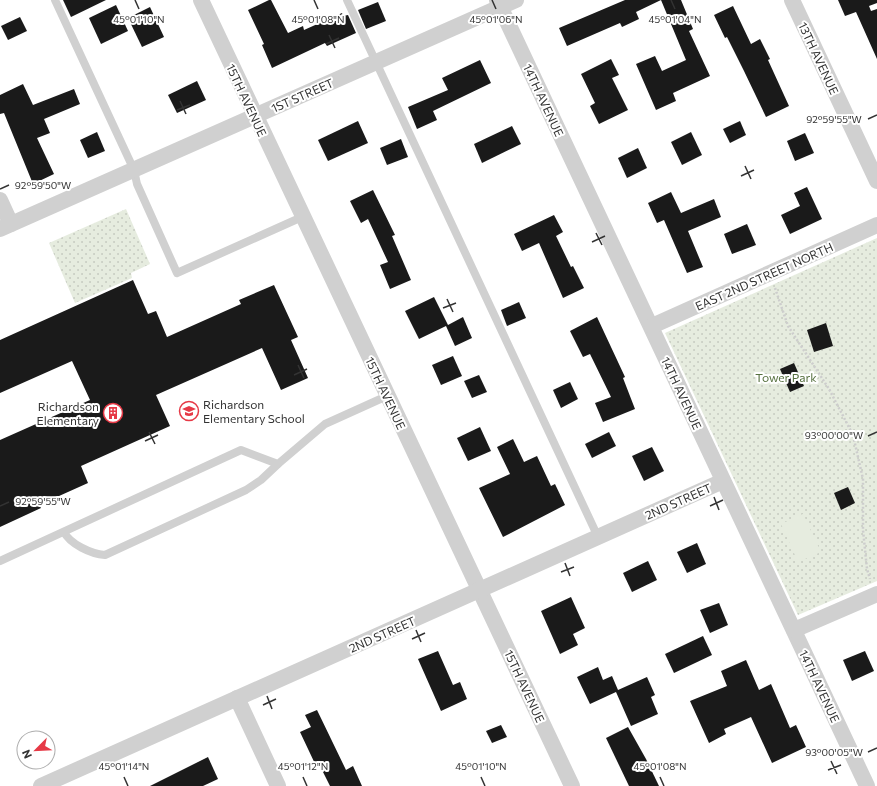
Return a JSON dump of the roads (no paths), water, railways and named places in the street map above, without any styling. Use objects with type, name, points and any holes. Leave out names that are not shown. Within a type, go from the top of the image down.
[{"type":"street","name":"15TH AVENUE","points":[[201,0],[302,217],[572,786]]},
{"type":"street","name":"1ST STREET","points":[[6,227],[377,62],[498,4],[516,0]]},
{"type":"street","name":"13TH AVENUE","points":[[792,0],[877,181]]},
{"type":"street","name":"14TH AVENUE","points":[[498,4],[652,326],[723,481],[867,786]]},
{"type":"street","points":[[0,200],[6,227]]},
{"type":"street","name":"EAST 2ND STREET NORTH","points":[[652,326],[877,225]]},
{"type":"street","name":"2ND STREET","points":[[41,786],[723,481]]},
{"type":"street","points":[[794,630],[877,594]]},
{"type":"street","points":[[237,698],[278,786]]},
{"type":"lane","points":[[55,0],[134,170],[137,184],[176,273],[302,217]]},
{"type":"lane","points":[[347,0],[598,537]]},
{"type":"lane","points":[[64,532],[68,539],[96,554],[105,555],[246,490],[261,480],[309,436],[325,424],[387,396]]},
{"type":"lane","points":[[0,561],[241,450],[278,464]]},
{"type":"place","name":"Richardson Elementary School","points":[[189,411]]},
{"type":"place","name":"Richardson Elementary","points":[[113,413]]},
{"type":"park label","name":"Tower Park","points":[[786,377]]}]
